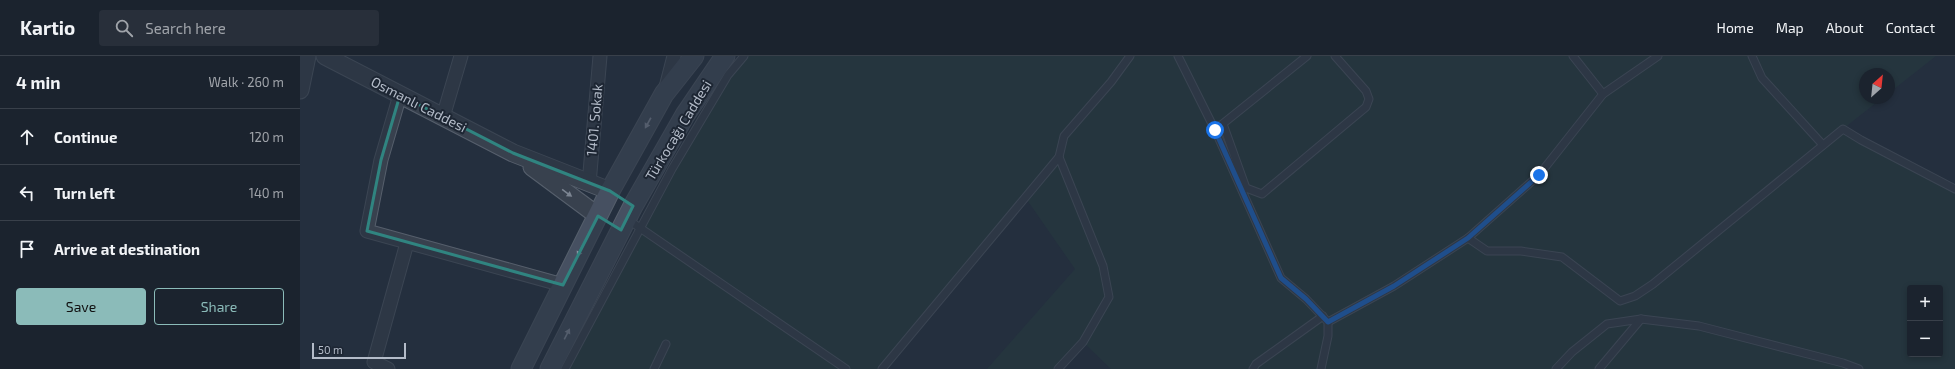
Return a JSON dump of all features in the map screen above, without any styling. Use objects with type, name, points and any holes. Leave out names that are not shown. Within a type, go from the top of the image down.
[{"type":"main road","name":"Türkocağı Caddesi","points":[[598,216],[610,191],[664,94],[694,56]]},
{"type":"main road","name":"Türkocağı Caddesi","points":[[550,369],[685,115],[724,56]]},
{"type":"main road","points":[[610,191],[630,221]]},
{"type":"main road","points":[[521,369],[598,216],[630,221]]},
{"type":"street","points":[[300,90],[307,56]]},
{"type":"street","name":"Osmanlı Caddesi","points":[[325,56],[513,153],[610,191]]},
{"type":"street","points":[[443,117],[461,56]]},
{"type":"street","name":"1401. Sokak","points":[[589,184],[600,56]]},
{"type":"street","points":[[664,94],[674,56]]},
{"type":"street","points":[[400,95],[381,160],[366,231],[563,285]]},
{"type":"street","name":"Osmanlı Caddesi","points":[[513,153],[598,216]]},
{"type":"street","points":[[388,369],[374,362],[407,243]]},
{"type":"lane","points":[[565,369],[630,221],[692,135],[728,75],[744,56]]},
{"type":"lane","points":[[882,369],[1059,157],[1064,136],[1111,82],[1130,56]]},
{"type":"lane","points":[[1178,56],[1215,130],[1281,278],[1306,299],[1328,322],[1328,336],[1321,369]]},
{"type":"lane","points":[[1215,130],[1307,56]]},
{"type":"lane","points":[[1223,124],[1246,188],[1262,194],[1366,107],[1369,99],[1366,91],[1335,56]]},
{"type":"lane","points":[[1573,56],[1603,94]]},
{"type":"lane","points":[[1328,322],[1394,286],[1468,238],[1539,175],[1603,94],[1626,80],[1658,56]]},
{"type":"lane","points":[[1752,56],[1762,78],[1823,145]]},
{"type":"lane","points":[[1468,238],[1486,251],[1521,251],[1562,257],[1620,301],[1635,296],[1653,284],[1843,128],[1861,140],[1955,189]]},
{"type":"lane","points":[[1058,369],[1083,342],[1109,297],[1103,266],[1059,157]]},
{"type":"lane","points":[[630,221],[846,369]]},
{"type":"lane","points":[[1253,369],[1256,364],[1323,316]]},
{"type":"lane","points":[[1599,369],[1642,319]]},
{"type":"lane","points":[[1556,369],[1572,352],[1607,324],[1642,319],[1699,326],[1843,363],[1859,369]]},
{"type":"lane","points":[[654,369],[666,344]]},
{"type":"highlighted area","points":[[400,95],[513,153],[610,191],[633,206],[621,230],[598,216],[563,285],[367,231],[381,160]]},
{"type":"green space","points":[[744,56],[1936,56],[1895,88],[1895,68],[1859,68],[1859,104],[1874,104],[1843,129],[1955,189],[1955,369],[1111,369],[1083,342],[1058,369],[987,369],[1075,269],[1025,197],[879,369],[565,369],[640,229],[728,75]]},
{"type":"route","points":[[1215,130],[1281,278],[1306,299],[1328,322],[1394,286],[1468,238],[1539,175]]}]
